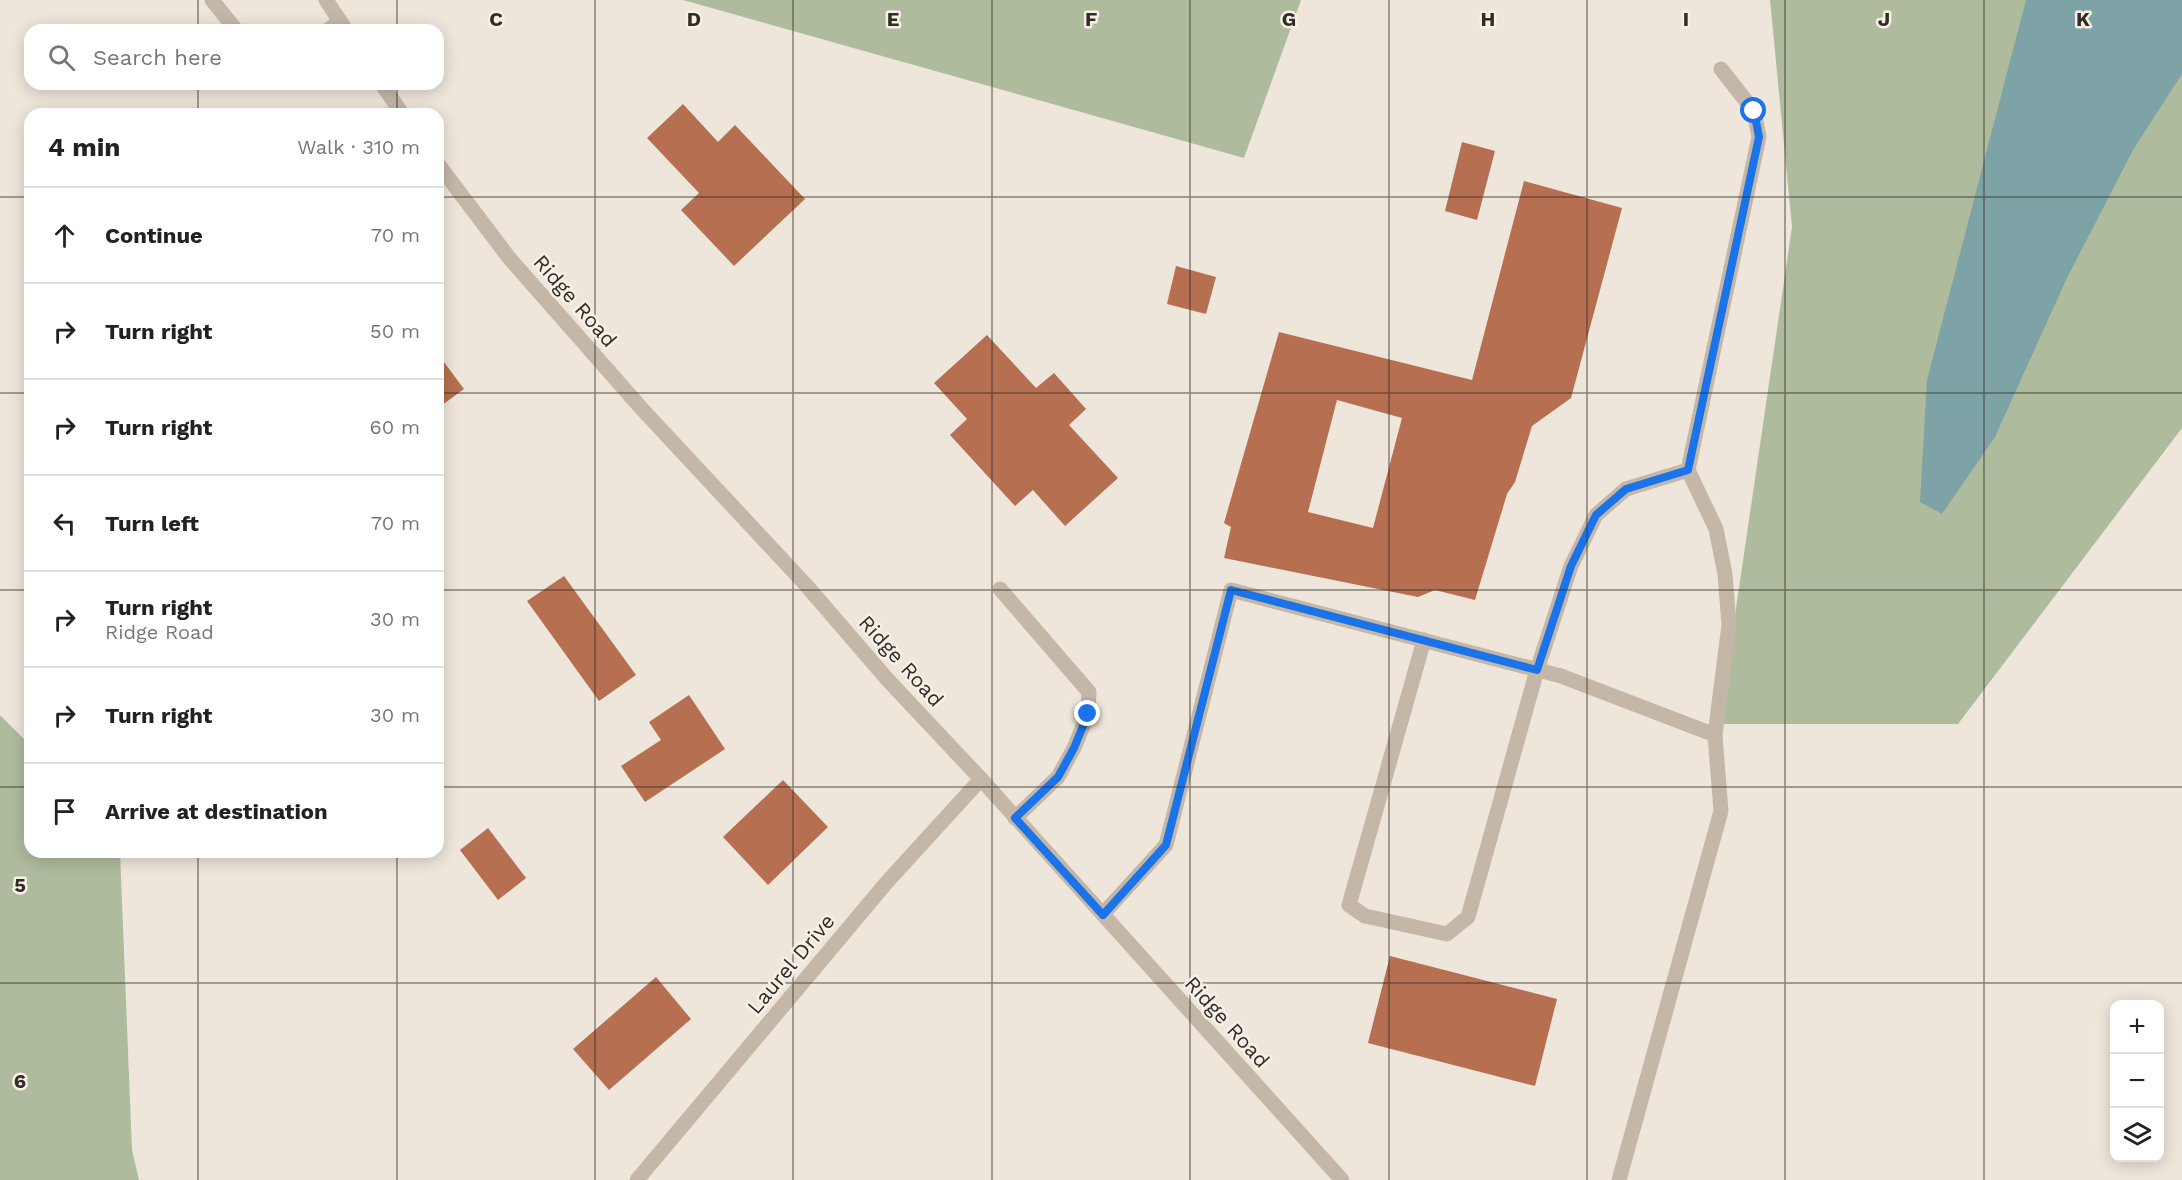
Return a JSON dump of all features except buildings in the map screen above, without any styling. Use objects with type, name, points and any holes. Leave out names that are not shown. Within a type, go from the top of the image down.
[{"type":"street","points":[[212,0],[230,24]]},
{"type":"street","points":[[326,0],[337,24]]},
{"type":"street","points":[[1619,1180],[1721,811],[1715,735],[1729,625],[1725,574],[1716,529],[1688,470],[1759,137],[1754,111],[1720,69]]},
{"type":"street","points":[[386,90],[398,108]]},
{"type":"street","name":"Ridge Road","points":[[444,172],[510,259],[619,383],[981,779],[1342,1180]]},
{"type":"street","points":[[1424,640],[1349,905],[1365,916],[1447,934],[1468,917],[1537,670],[1571,566],[1596,515],[1626,489],[1688,470]]},
{"type":"street","points":[[1000,589],[1089,692],[1088,714],[1074,748],[1058,777],[1015,818]]},
{"type":"street","points":[[1103,915],[1166,845],[1231,590],[1537,670],[1582,684],[1715,735]]},
{"type":"street","name":"Laurel Drive","points":[[638,1180],[887,882],[981,779]]},
{"type":"green space","points":[[683,0],[1301,0],[1244,158]]},
{"type":"green space","points":[[1770,0],[2182,0],[2182,428],[1958,724],[1719,724],[1792,227]]},
{"type":"green space","points":[[0,715],[24,739],[24,858],[120,858],[132,1150],[139,1180],[0,1180]]},
{"type":"water","points":[[2026,0],[2182,0],[2182,74],[2133,150],[2066,280],[1995,437],[1942,514],[1920,502],[1927,380]]},
{"type":"route","points":[[1088,714],[1074,748],[1058,777],[1015,818],[1103,915],[1166,845],[1231,590],[1537,670],[1571,566],[1596,515],[1626,489],[1688,470],[1759,137],[1754,111]]}]
